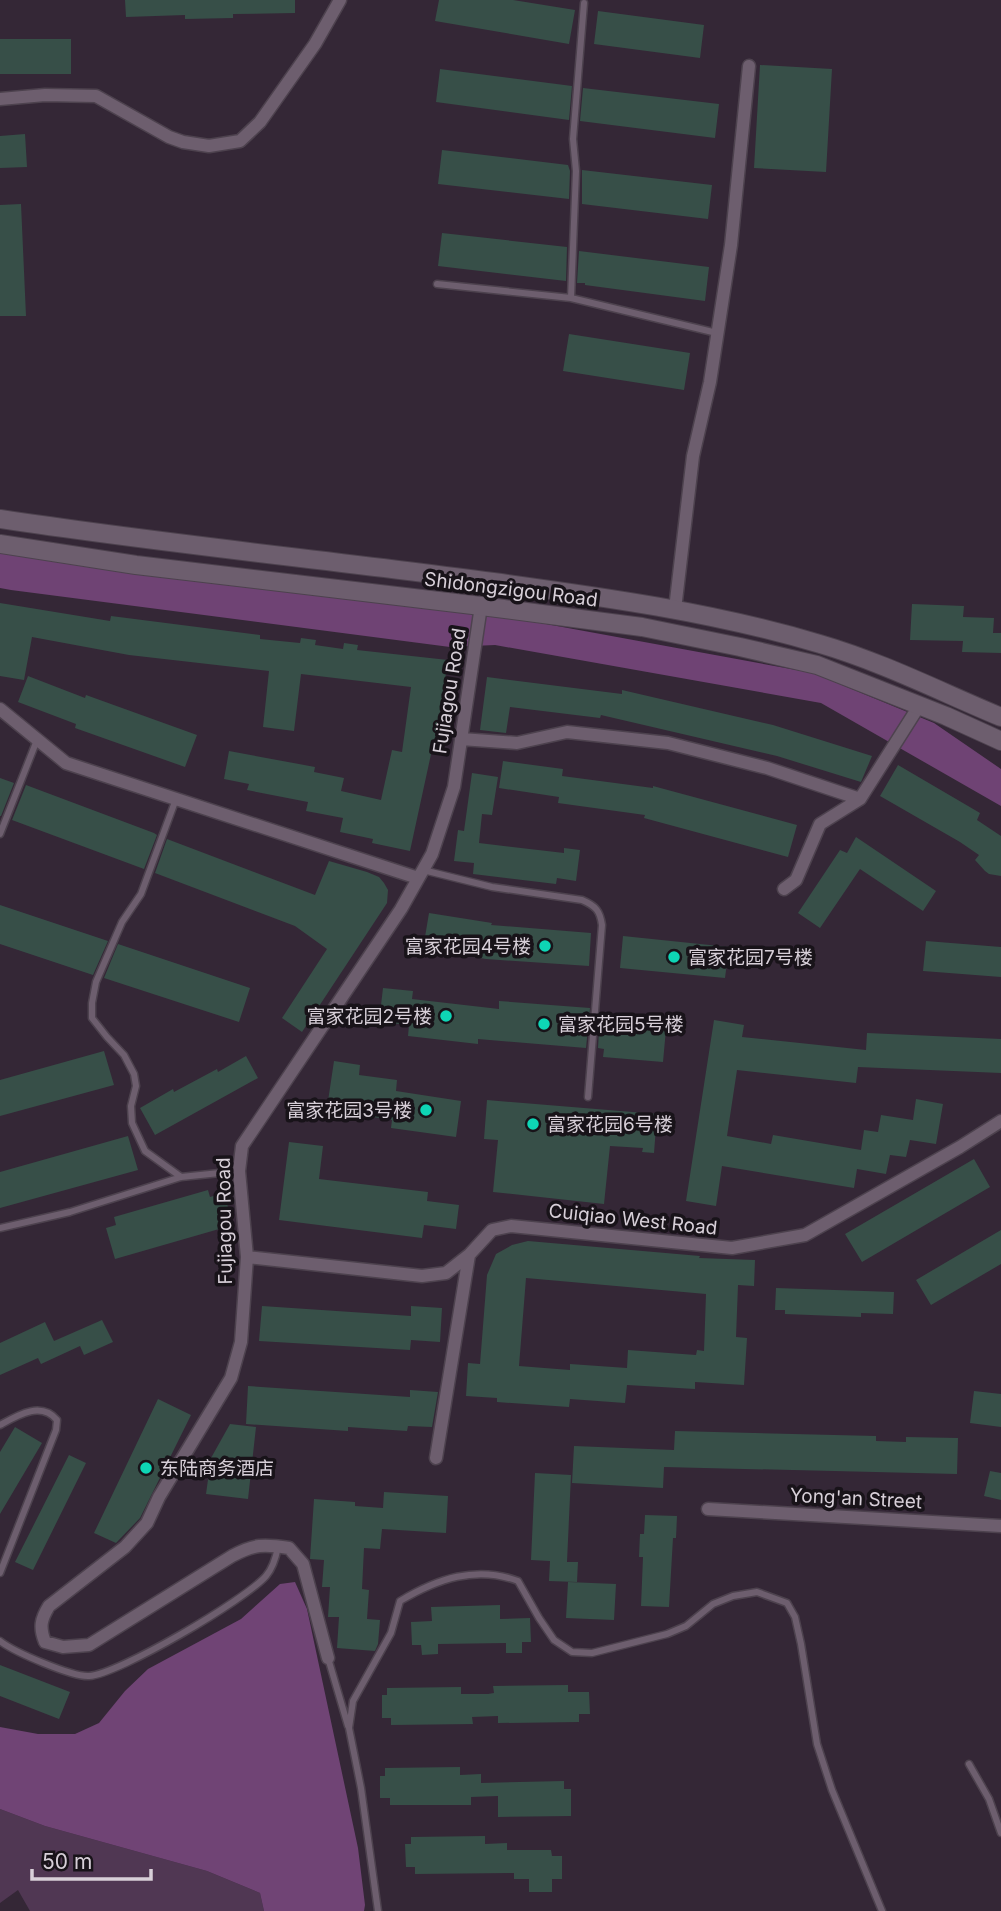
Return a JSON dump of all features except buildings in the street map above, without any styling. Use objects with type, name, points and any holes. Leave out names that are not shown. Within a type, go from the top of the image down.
[{"type":"main road","name":"Shidongzigou Road","points":[[0,519],[143,540],[373,566],[647,603],[820,644],[884,666],[1001,717]]},
{"type":"main road","name":"Shidongzigou Road","points":[[0,544],[136,565],[642,627],[817,665],[916,709],[1001,741]]},
{"type":"street","points":[[0,99],[46,94],[96,96],[169,137],[183,142],[209,146],[240,141],[260,122],[315,44],[340,0]]},
{"type":"street","points":[[675,609],[694,456],[710,382],[731,245],[749,66]]},
{"type":"street","name":"Fujiagou Road","points":[[278,1546],[250,1547],[240,1551],[89,1645],[64,1647],[45,1642],[40,1630],[42,1617],[49,1606],[125,1547],[147,1523],[159,1497],[231,1378],[241,1342],[247,1257],[239,1171],[242,1146],[401,909],[432,854],[454,787],[481,609]]},
{"type":"street","points":[[0,709],[66,763],[421,874]]},
{"type":"street","points":[[784,889],[796,880],[820,824],[860,799],[916,709]]},
{"type":"street","points":[[461,739],[517,743],[567,732],[668,743],[767,768],[860,799]]},
{"type":"street","name":"Cuiqiao West Road","points":[[247,1257],[422,1276],[446,1273],[469,1255],[492,1230],[511,1226],[732,1248],[805,1235],[1001,1121]]},
{"type":"street","points":[[436,1458],[469,1255]]},
{"type":"street","name":"Yong'an Street","points":[[708,1509],[1001,1526]]},
{"type":"street","points":[[278,1546],[289,1548],[303,1564],[328,1658]]},
{"type":"lane","points":[[571,298],[576,171],[573,139],[584,3]]},
{"type":"lane","points":[[437,284],[571,298],[718,333]]},
{"type":"lane","points":[[0,834],[37,740]]},
{"type":"lane","points":[[176,799],[141,894],[122,922],[96,982],[92,1018],[124,1055],[134,1074],[136,1086],[131,1106],[132,1123],[145,1151],[181,1177]]},
{"type":"lane","points":[[421,874],[582,900],[592,904],[600,912],[602,925],[588,1097]]},
{"type":"lane","points":[[0,1228],[70,1212],[181,1177],[239,1171]]},
{"type":"lane","points":[[0,1424],[22,1413],[40,1410],[51,1414],[57,1420],[56,1430],[0,1573]]},
{"type":"lane","points":[[0,1642],[76,1676],[102,1675],[182,1632],[251,1590],[268,1574],[278,1546]]},
{"type":"lane","points":[[349,1728],[353,1701],[391,1633],[400,1601],[426,1586],[454,1575],[503,1575],[518,1581],[538,1618],[554,1640],[572,1652],[592,1653],[667,1634],[687,1626],[713,1604],[757,1591],[787,1603],[795,1617],[817,1744],[832,1790],[882,1911]]},
{"type":"lane","points":[[328,1658],[349,1728],[361,1788],[378,1911]]},
{"type":"lane","points":[[969,1764],[989,1799],[1001,1833]]},
{"type":"shaded area","points":[[0,551],[502,616],[813,673],[934,723],[1001,769],[1001,806],[821,703],[495,645],[450,647],[0,588]]},
{"type":"shaded area","points":[[295,1582],[307,1609],[358,1848],[364,1911],[264,1911],[260,1893],[207,1871],[45,1826],[0,1809],[0,1727],[38,1734],[75,1734],[99,1723],[125,1691],[148,1669],[241,1619],[280,1584]]},
{"type":"shaded area","points":[[0,1809],[45,1826],[207,1871],[260,1893],[264,1911],[30,1911],[18,1890],[0,1903]]},
{"type":"place","name":"富家花园4号楼","points":[[545,946]]},
{"type":"place","name":"富家花园7号楼","points":[[674,957]]},
{"type":"place","name":"富家花园2号楼","points":[[446,1016]]},
{"type":"place","name":"富家花园5号楼","points":[[544,1024]]},
{"type":"place","name":"富家花园3号楼","points":[[426,1110]]},
{"type":"place","name":"富家花园6号楼","points":[[533,1124]]},
{"type":"place","name":"东陆商务酒店","points":[[146,1468]]}]
